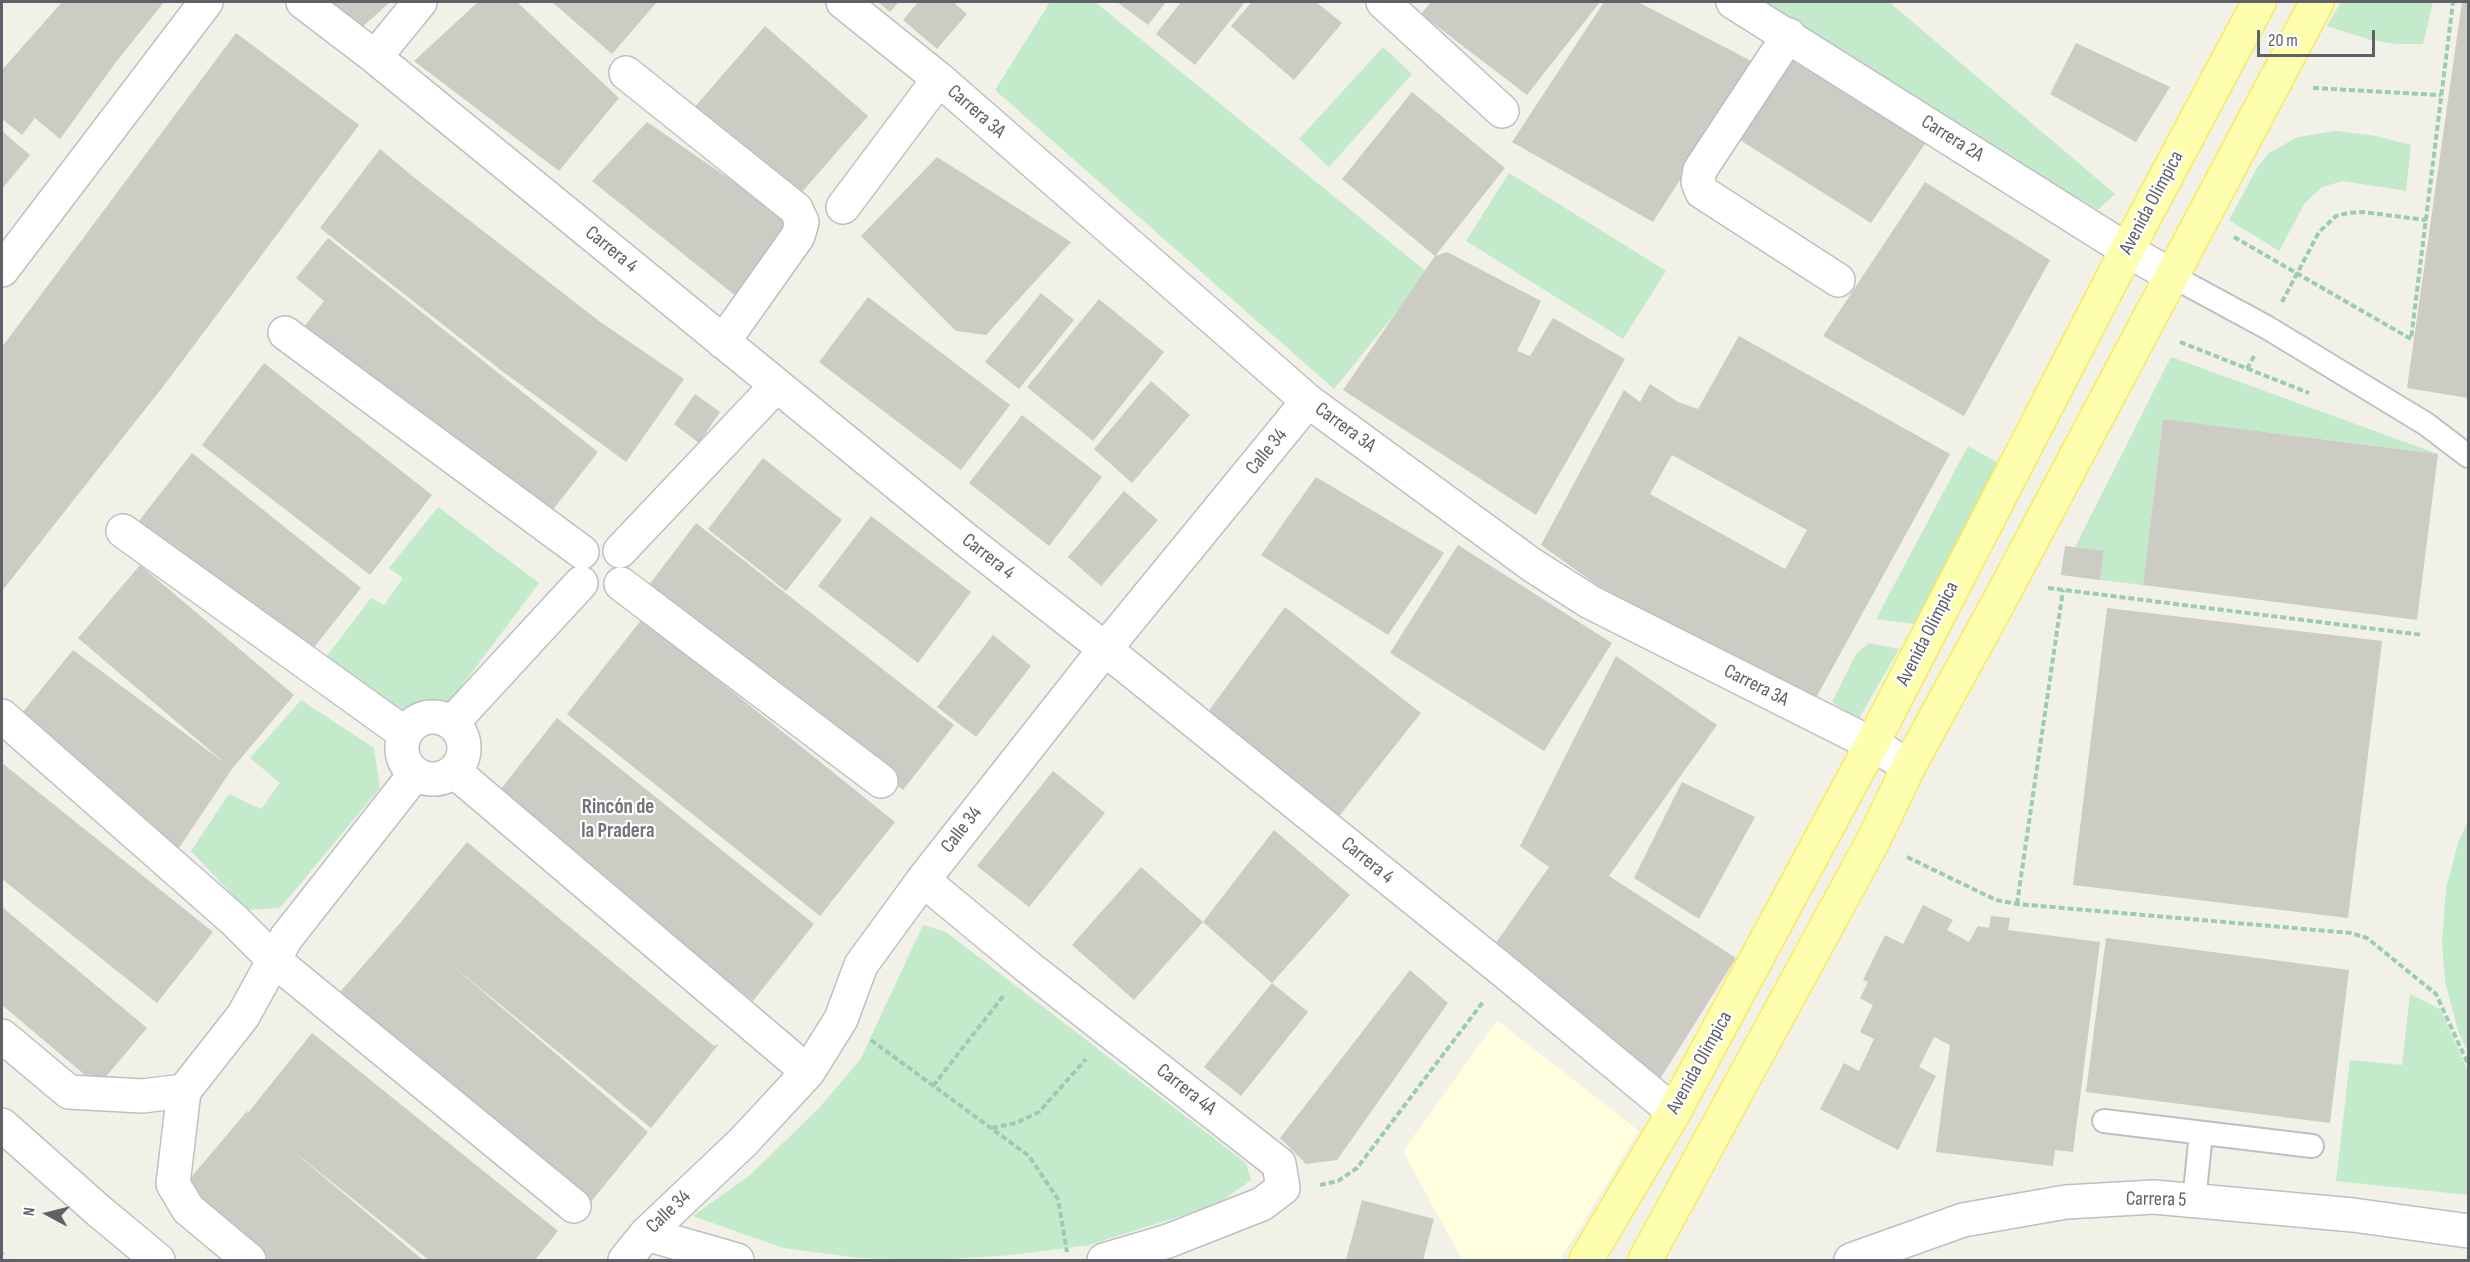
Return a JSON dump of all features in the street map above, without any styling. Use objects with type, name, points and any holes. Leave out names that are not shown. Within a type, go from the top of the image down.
[{"type":"main road","name":"Avenida Olimpica","points":[[1586,1260],[1674,1112],[1872,744],[2127,250],[2259,2]]},
{"type":"main road","points":[[1645,1260],[1873,842],[1910,766],[2317,2]]},
{"type":"street","points":[[2,270],[206,2]]},
{"type":"street","name":"Carrera 4","points":[[303,2],[375,57],[776,386],[1505,972],[1674,1112]]},
{"type":"street","points":[[375,57],[420,2]]},
{"type":"street","name":"Carrera 3A","points":[[843,2],[939,79],[1308,401],[1523,558],[1590,603],[1872,744],[1910,766]]},
{"type":"street","points":[[1383,2],[1502,111]]},
{"type":"street","name":"Carrera 2A","points":[[1733,2],[2172,276]]},
{"type":"street","points":[[1789,35],[1700,170],[1698,182],[1702,192],[1838,280]]},
{"type":"street","points":[[627,74],[796,209],[802,222],[798,236],[723,342]]},
{"type":"street","points":[[843,207],[939,79]]},
{"type":"street","points":[[285,333],[581,567],[590,590],[600,593],[611,591],[621,584],[626,573],[626,561],[620,551],[611,545],[601,543],[590,545],[581,567],[452,723]]},
{"type":"street","points":[[620,551],[776,386]]},
{"type":"street","name":"Calle 34","points":[[625,1260],[646,1234],[743,1142],[808,1072],[841,1019],[861,965],[923,880],[1105,649],[1308,401]]},
{"type":"street","points":[[123,531],[404,734]]},
{"type":"street","points":[[621,584],[880,781]]},
{"type":"street","points":[[2,716],[234,920],[274,960],[573,1206]]},
{"type":"street","points":[[426,717],[440,717],[452,723],[461,733],[464,746],[462,760],[454,771],[442,778],[428,779],[415,774],[405,763],[401,748],[404,734],[414,723],[426,717]]},
{"type":"street","points":[[454,771],[808,1072]]},
{"type":"street","points":[[249,1260],[188,1209],[173,1184],[184,1091],[243,1016],[286,938],[415,774]]},
{"type":"street","name":"Carrera 4A","points":[[923,880],[1028,967],[1279,1164],[1283,1188]]},
{"type":"street","points":[[2,1036],[69,1092],[142,1096],[184,1091]]},
{"type":"street","points":[[2,1125],[158,1260]]},
{"type":"street","points":[[1104,1260],[1168,1241],[1262,1204],[1283,1188]]},
{"type":"street","name":"Carrera 5","points":[[1851,1260],[1963,1220],[2066,1202],[2154,1197],[2353,1215],[2469,1231]]},
{"type":"street","points":[[646,1234],[736,1260]]},
{"type":"lane","points":[[2172,276],[2268,328],[2426,424],[2469,456]]},
{"type":"lane","points":[[2104,1121],[2312,1146]]},
{"type":"lane","points":[[2194,1201],[2201,1133]]},
{"type":"path","points":[[2225,232],[2411,339],[2453,2]]},
{"type":"path","points":[[2311,88],[2441,95]]},
{"type":"path","points":[[2247,369],[2319,232],[2336,216],[2363,212],[2426,220]]},
{"type":"path","points":[[2177,341],[2310,394]]},
{"type":"path","points":[[2045,588],[2423,635]]},
{"type":"path","points":[[2017,904],[2063,590]]},
{"type":"path","points":[[1902,854],[1995,900],[2017,904],[2351,933],[2367,938],[2423,981],[2436,994],[2469,1064]]},
{"type":"path","points":[[933,1086],[1028,967]]},
{"type":"path","points":[[1283,1188],[1319,1185],[1338,1180],[1358,1168],[1505,972]]},
{"type":"path","points":[[841,1019],[1029,1156],[1058,1199],[1068,1260]]},
{"type":"path","points":[[991,1129],[1016,1123],[1039,1112],[1110,1030]]},
{"type":"shaded area","points":[[1050,2],[1095,2],[1428,273],[1334,389],[995,90]]},
{"type":"shaded area","points":[[1742,2],[1889,2],[2115,194],[2098,210]]},
{"type":"shaded area","points":[[2341,2],[2433,2],[2423,44],[2396,44],[2371,40],[2327,26]]},
{"type":"shaded area","points":[[1383,47],[1412,74],[1329,167],[1299,139]]},
{"type":"shaded area","points":[[2336,131],[2376,136],[2411,145],[2406,191],[2343,181],[2322,187],[2305,203],[2279,251],[2229,220],[2257,168],[2269,153],[2298,137]]},
{"type":"shaded area","points":[[1509,173],[1666,271],[1623,339],[1466,241]]},
{"type":"shaded area","points":[[2171,357],[2438,454],[2163,419],[2143,585],[2100,580],[2104,552],[2075,547]]},
{"type":"shaded area","points":[[1968,446],[2000,464],[1914,624],[1876,619]]},
{"type":"shaded area","points":[[438,507],[539,583],[446,707],[397,711],[327,656],[371,598],[384,605],[403,578],[389,568]]},
{"type":"shaded area","points":[[1869,643],[1899,649],[1858,720],[1832,702],[1856,654]]},
{"type":"shaded area","points":[[301,700],[374,748],[380,788],[280,908],[247,910],[191,851],[229,794],[261,809],[280,783],[250,758]]},
{"type":"shaded area","points":[[2468,821],[2468,1053],[2458,1031],[2445,981],[2442,943],[2446,889],[2458,843]]},
{"type":"shaded area","points":[[923,925],[946,932],[1246,1163],[1251,1180],[1216,1205],[1089,1245],[1012,1255],[935,1260],[860,1258],[783,1248],[693,1216],[750,1175],[819,1108],[860,1060]]},
{"type":"shaded area","points":[[2410,994],[2440,1009],[2468,1071],[2468,1195],[2336,1181],[2350,1060],[2402,1065]]},
{"type":"shaded area","points":[[1497,1020],[1639,1131],[1560,1260],[1462,1260],[1403,1151]]},
{"type":"building","points":[[62,2],[164,2],[116,62],[60,139],[35,118],[22,135],[2,119],[2,70]]},
{"type":"building","points":[[328,2],[390,2],[359,30]]},
{"type":"building","points":[[478,2],[517,2],[619,98],[559,171],[414,61]]},
{"type":"building","points":[[552,2],[657,2],[612,54]]},
{"type":"building","points":[[878,2],[899,2],[890,12]]},
{"type":"building","points":[[918,2],[953,2],[967,14],[937,49],[903,20]]},
{"type":"building","points":[[1117,2],[1166,2],[1148,25]]},
{"type":"building","points":[[1181,2],[1245,2],[1195,65],[1156,34]]},
{"type":"building","points":[[1252,2],[1316,2],[1342,23],[1294,80],[1231,26]]},
{"type":"building","points":[[1431,2],[1600,2],[1527,95],[1421,14]]},
{"type":"building","points":[[1604,2],[1638,2],[1755,63],[1653,222],[1512,142]]},
{"type":"building","points":[[2462,2],[2468,2],[2468,398],[2407,388]]},
{"type":"building","points":[[765,26],[868,116],[796,199],[693,109]]},
{"type":"building","points":[[236,33],[359,125],[165,384],[2,591],[2,347]]},
{"type":"building","points":[[2076,43],[2170,87],[2136,142],[2050,94]]},
{"type":"building","points":[[1789,52],[1929,138],[1871,223],[1735,137]]},
{"type":"building","points":[[1412,92],[1505,168],[1435,256],[1342,179]]},
{"type":"building","points":[[647,122],[792,222],[737,297],[592,181]]},
{"type":"building","points":[[2,131],[30,155],[2,189]]},
{"type":"building","points":[[380,149],[599,321],[684,379],[626,462],[502,371],[320,228]]},
{"type":"building","points":[[937,157],[1071,242],[986,335],[956,331],[861,236]]},
{"type":"building","points":[[1925,182],[2050,260],[1964,416],[1823,336]]},
{"type":"building","points":[[328,238],[598,452],[545,520],[303,328],[324,301],[296,278]]},
{"type":"building","points":[[1447,252],[1541,301],[1517,351],[1530,356],[1553,318],[1625,359],[1536,515],[1343,390],[1435,256]]},
{"type":"building","points":[[1041,293],[1074,320],[1019,389],[985,362]]},
{"type":"building","points":[[868,297],[1010,405],[961,470],[819,362]]},
{"type":"building","points":[[1099,299],[1164,352],[1093,441],[1027,387]]},
{"type":"building","points":[[1739,336],[1950,454],[1812,705],[1597,585],[1541,545],[1624,390],[1640,402],[1650,384],[1678,402],[1698,409]],"holes":[[[1672,455],[1807,530],[1785,569],[1650,494]]]},
{"type":"building","points":[[264,363],[432,495],[370,575],[202,445]]},
{"type":"building","points":[[1151,381],[1190,415],[1132,483],[1094,449]]},
{"type":"building","points":[[695,394],[720,412],[699,443],[674,424]]},
{"type":"building","points":[[1022,415],[1102,477],[1049,546],[969,483]]},
{"type":"building","points":[[2163,419],[2438,454],[2417,620],[2143,585]]},
{"type":"building","points":[[192,453],[361,588],[304,660],[135,526]]},
{"type":"building","points":[[763,458],[842,520],[786,591],[708,529]]},
{"type":"building","points":[[1316,477],[1444,553],[1388,635],[1261,555]]},
{"type":"building","points":[[1124,491],[1158,520],[1101,586],[1068,557]]},
{"type":"building","points":[[871,516],[971,592],[918,663],[818,586]]},
{"type":"building","points":[[696,523],[954,725],[903,790],[646,589]]},
{"type":"building","points":[[1458,545],[1612,643],[1544,751],[1390,653]]},
{"type":"building","points":[[2065,546],[2104,551],[2100,580],[2061,575]]},
{"type":"building","points":[[140,565],[294,695],[232,769],[179,848],[18,718],[73,650],[226,764],[78,638]]},
{"type":"building","points":[[1285,607],[1421,713],[1336,820],[1205,716]]},
{"type":"building","points":[[2107,608],[2382,641],[2348,918],[2073,885]]},
{"type":"building","points":[[642,619],[895,822],[820,916],[567,714]]},
{"type":"building","points":[[993,635],[1031,666],[976,737],[937,707]]},
{"type":"building","points":[[1616,656],[1717,725],[1609,876],[1736,958],[1660,1079],[1493,947],[1549,867],[1520,846]]},
{"type":"building","points":[[557,718],[814,924],[753,1001],[496,795]]},
{"type":"building","points":[[2,763],[213,932],[157,1003],[2,879]]},
{"type":"building","points":[[1053,771],[1105,813],[1029,907],[977,866]]},
{"type":"building","points":[[1682,782],[1755,817],[1699,919],[1634,878]]},
{"type":"building","points":[[1274,830],[1350,895],[1272,983],[1203,922]]},
{"type":"building","points":[[467,842],[714,1046],[719,1044],[651,1128],[447,961],[648,1132],[585,1209],[333,1000]]},
{"type":"building","points":[[1141,867],[1203,922],[1134,1000],[1072,945]]},
{"type":"building","points":[[1923,905],[1953,920],[1947,930],[1969,942],[1978,926],[1989,928],[1991,916],[2010,918],[2008,930],[2100,942],[2073,1152],[2055,1150],[2053,1166],[1936,1152],[1950,1045],[1934,1037],[1919,1067],[1936,1076],[1898,1150],[1820,1109],[1844,1063],[1859,1071],[1874,1039],[1860,1032],[1873,1005],[1860,998],[1868,982],[1863,980],[1885,935],[1903,944]]},
{"type":"building","points":[[2,907],[147,1028],[98,1086],[2,1005]]},
{"type":"building","points":[[2106,938],[2349,970],[2330,1123],[2086,1092]]},
{"type":"building","points":[[1410,970],[1448,1003],[1337,1160],[1306,1164],[1280,1138]]},
{"type":"building","points":[[1272,983],[1308,1012],[1241,1096],[1204,1067]]},
{"type":"building","points":[[312,1033],[558,1231],[535,1260],[429,1260],[288,1147],[423,1260],[267,1260],[182,1188],[248,1110],[247,1114]]},
{"type":"building","points":[[1362,1200],[1434,1219],[1423,1260],[1346,1260]]},
{"type":"railway","points":[[2,1254],[10,1260]]},
{"type":"district","name":"Rincón de la Pradera","points":[[618,820]]}]
